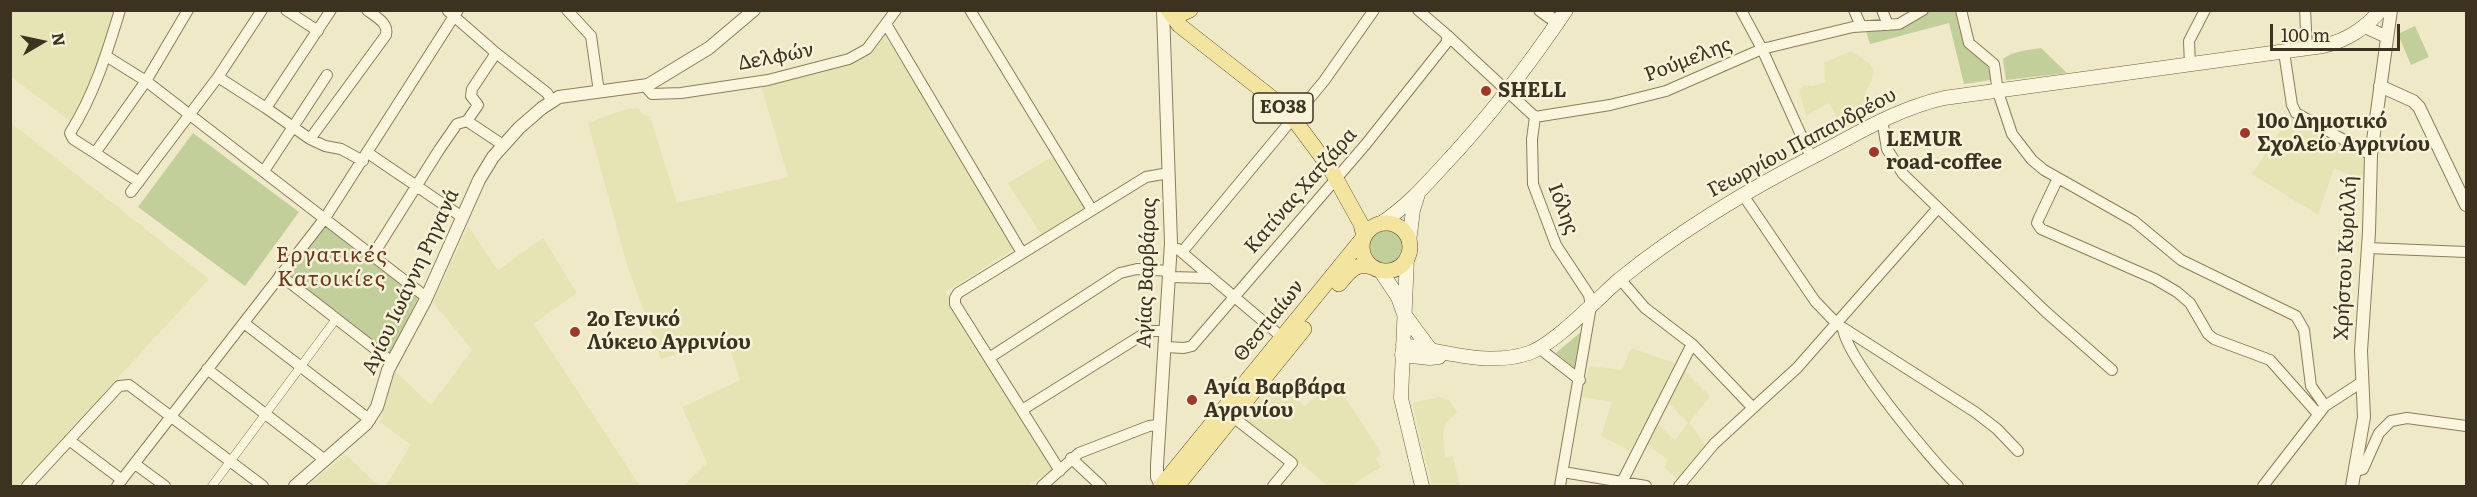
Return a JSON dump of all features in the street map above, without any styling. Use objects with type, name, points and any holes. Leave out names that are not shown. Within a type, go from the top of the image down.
[{"type":"main road","name":"ΕΟ38","points":[[1168,11],[1181,14],[1190,10]]},
{"type":"main road","name":"ΕΟ38","points":[[1179,25],[1190,10]]},
{"type":"main road","points":[[1370,231],[1395,215],[1472,135],[1507,93],[1566,10]]},
{"type":"main road","name":"Γεωργίου Παπανδρέου","points":[[1454,354],[1505,359],[1539,348],[1620,279],[1694,223],[1882,119],[1924,103],[2307,49],[2346,39],[2365,27],[2381,10]]},
{"type":"main road","name":"ΕΟ38","points":[[1168,11],[1179,25],[1277,102],[1313,142],[1358,217],[1370,231],[1363,254],[1376,268]]},
{"type":"main road","points":[[1419,192],[1413,210],[1408,250],[1401,398],[1422,486]]},
{"type":"main road","points":[[1370,231],[1395,225],[1401,229],[1408,250]]},
{"type":"main road","name":"Θεστιαίων","points":[[1161,486],[1370,231]]},
{"type":"main road","points":[[1376,268],[1396,268],[1408,250]]},
{"type":"main road","name":"Θεστιαίων","points":[[1177,486],[1351,269],[1364,264],[1376,268]]},
{"type":"main road","points":[[1376,268],[1394,290],[1404,314],[1430,349]]},
{"type":"main road","points":[[1403,350],[1430,349],[1454,354]]},
{"type":"main road","points":[[1403,350],[1430,358],[1454,354]]},
{"type":"street","points":[[120,10],[106,56],[84,110],[70,133],[73,140],[139,182]]},
{"type":"street","points":[[95,153],[146,81],[188,10]]},
{"type":"street","points":[[131,192],[218,77],[262,10]]},
{"type":"street","points":[[286,10],[318,31]]},
{"type":"street","points":[[266,108],[331,10]]},
{"type":"street","points":[[310,139],[386,35],[385,23],[367,10]]},
{"type":"street","points":[[567,10],[591,36],[599,92]]},
{"type":"street","name":"Αγίου Ιωάννη Ρηγανά","points":[[295,486],[370,420],[392,362],[426,297],[487,165],[503,145],[531,117],[552,101],[574,94],[645,86],[709,48],[754,10]]},
{"type":"street","name":"Δελφών","points":[[645,86],[652,94],[681,93],[768,80],[822,67],[863,52],[896,10]]},
{"type":"street","points":[[970,10],[1092,210]]},
{"type":"street","name":"Αγίας Βαρβάρας","points":[[1161,486],[1157,477],[1159,425],[1171,243],[1163,10]]},
{"type":"street","points":[[1182,252],[1324,81],[1374,10]]},
{"type":"street","points":[[1418,10],[1535,117]]},
{"type":"street","points":[[1540,10],[1558,23]]},
{"type":"street","points":[[1740,10],[1762,49],[1812,157]]},
{"type":"street","points":[[1854,10],[1857,27]]},
{"type":"street","points":[[1882,10],[1888,25]]},
{"type":"street","name":"Ρούμελης","points":[[1535,117],[1610,105],[1666,91],[1762,49],[1857,27],[1899,24],[1923,10]]},
{"type":"street","points":[[1961,10],[1969,43],[1994,64],[1998,92],[2008,124],[2018,144],[2032,160],[2058,178],[2134,221],[2181,260],[2296,316],[2304,330],[2311,386],[2322,410]]},
{"type":"street","points":[[2190,65],[2189,41],[2205,10]]},
{"type":"street","points":[[2305,10],[2307,49]]},
{"type":"street","name":"Χρήστου Κυριλλή","points":[[2352,486],[2364,417],[2361,351],[2371,155],[2391,10]]},
{"type":"street","points":[[69,440],[120,483],[325,218],[453,12],[496,53],[547,93],[552,101]]},
{"type":"street","points":[[886,24],[1022,253]]},
{"type":"street","name":"Αγίας Βαρβάρας","points":[[1163,59],[1167,45],[1179,25]]},
{"type":"street","points":[[2365,27],[2387,37]]},
{"type":"street","name":"Κατίνας Χατζάρα","points":[[1165,347],[1189,348],[1192,346],[1335,177],[1366,144],[1447,42],[1447,35]]},
{"type":"street","points":[[2284,52],[2292,105],[2296,113],[2371,155]]},
{"type":"street","points":[[373,255],[457,124],[467,121],[478,104],[472,98],[472,89],[496,53]]},
{"type":"street","points":[[106,56],[146,81],[426,297]]},
{"type":"street","points":[[264,171],[327,75]]},
{"type":"street","points":[[218,77],[310,139],[325,146],[341,148],[365,157],[416,186],[462,217]]},
{"type":"street","points":[[2380,86],[2419,107],[2466,205]]},
{"type":"street","name":"Ιόλης","points":[[1535,117],[1532,139],[1533,184],[1556,244],[1589,295],[1591,306]]},
{"type":"street","points":[[1882,119],[1887,149],[1903,174],[2046,312],[2112,370]]},
{"type":"street","points":[[467,121],[503,145]]},
{"type":"street","points":[[1060,471],[955,304],[955,298],[958,293],[1146,177],[1169,173]]},
{"type":"street","points":[[2058,178],[2037,223],[2040,229],[2155,279],[2177,292],[2190,303],[2208,334],[2214,339],[2270,360],[2322,410]]},
{"type":"street","points":[[1743,195],[1815,301],[1840,326],[1976,412],[1997,429],[2018,451]]},
{"type":"street","points":[[1679,486],[1714,444],[1840,326],[1937,208]]},
{"type":"street","points":[[1171,243],[1283,338]]},
{"type":"street","points":[[2368,248],[2466,252]]},
{"type":"street","points":[[989,358],[1120,273],[1137,269],[1212,278]]},
{"type":"street","points":[[280,275],[392,362]]},
{"type":"street","points":[[1620,279],[1646,308],[1692,344],[1753,408]]},
{"type":"street","points":[[1560,486],[1591,306]]},
{"type":"street","points":[[212,486],[336,319]]},
{"type":"street","points":[[244,323],[370,420]]},
{"type":"street","points":[[1840,326],[1848,344],[1895,413],[1958,486]]},
{"type":"street","points":[[1023,410],[1142,335],[1153,331],[1166,331]]},
{"type":"street","points":[[1622,482],[1692,344]]},
{"type":"street","points":[[1539,348],[1580,380]]},
{"type":"street","points":[[207,369],[325,460]]},
{"type":"street","points":[[2263,486],[2273,470],[2322,410],[2362,382]]},
{"type":"street","points":[[27,486],[119,386],[124,384],[171,415],[263,486]]},
{"type":"street","points":[[1233,417],[1292,463],[1273,486]]},
{"type":"street","points":[[2354,472],[2363,469],[2379,433],[2391,421],[2407,418],[2466,426]]},
{"type":"street","points":[[1042,486],[1071,458],[1094,446],[1149,426],[1159,425]]},
{"type":"street","points":[[1071,458],[1101,486]]},
{"type":"street","points":[[135,464],[165,486]]},
{"type":"street","points":[[2273,470],[2274,486]]},
{"type":"street","points":[[1563,472],[1646,486]]},
{"type":"shaded area","points":[[11,11],[115,11],[103,54],[74,124],[11,77]]},
{"type":"shaded area","points":[[884,35],[940,123],[1014,249],[945,292],[1056,467],[1028,486],[683,486],[707,463],[682,407],[740,380],[727,340],[661,359],[627,265],[588,123],[623,110],[638,108],[644,115],[650,116],[677,203],[788,177],[761,86],[843,66],[861,58]]},
{"type":"shaded area","points":[[1851,51],[1869,63],[1873,70],[1872,81],[1865,92],[1870,103],[1869,113],[1826,139],[1819,139],[1815,134],[1839,121],[1829,103],[1806,116],[1799,90],[1805,85],[1813,86],[1825,82],[1824,63]]},
{"type":"shaded area","points":[[2290,116],[2368,159],[2367,178],[2353,176],[2334,168],[2318,215],[2252,174]]},
{"type":"shaded area","points":[[10,122],[209,279],[18,486],[10,486]]},
{"type":"shaded area","points":[[1055,155],[1088,206],[1041,235],[1008,183]]},
{"type":"shaded area","points":[[468,226],[498,270],[543,238],[577,293],[533,324],[640,486],[385,486],[411,445],[380,422],[395,371],[431,405],[472,350],[433,302]]},
{"type":"shaded area","points":[[1631,348],[1677,364],[1630,451],[1601,436],[1612,402],[1582,397],[1589,366],[1622,370]]},
{"type":"shaded area","points":[[1685,371],[1710,396],[1689,423],[1706,445],[1679,480],[1664,467],[1668,460],[1646,444],[1657,424],[1675,440],[1688,423],[1668,402],[1679,374]]},
{"type":"shaded area","points":[[1274,378],[1305,406],[1334,380],[1381,453],[1376,458],[1381,467],[1350,486],[1328,486],[1243,417]]},
{"type":"shaded area","points":[[1440,397],[1449,400],[1457,412],[1446,423],[1443,433],[1445,457],[1453,456],[1460,486],[1432,486],[1412,403]]},
{"type":"shaded area","points":[[345,455],[379,486],[307,486]]},
{"type":"green space","points":[[1930,11],[1959,11],[1966,45],[1989,63],[1991,80],[1964,84],[1949,23],[1870,44],[1866,31],[1893,29],[1919,19]]},
{"type":"green space","points":[[2415,26],[2429,57],[2411,65],[2398,34]]},
{"type":"green space","points":[[2041,48],[2067,73],[2006,80],[2003,59],[2026,50]]},
{"type":"green space","points":[[193,133],[299,212],[245,286],[138,207]]},
{"type":"green space","points":[[324,224],[418,298],[390,354],[286,274]]},
{"type":"green space","points":[[1386,227],[1400,233],[1406,247],[1400,261],[1386,267],[1372,261],[1366,247],[1372,233]]},
{"type":"green space","points":[[1582,331],[1576,368],[1574,368],[1556,353]]},
{"type":"place","name":"SHELL","points":[[1486,91]]},
{"type":"place","name":"10ο Δημοτικό Σχολείο Αγρινίου","points":[[2245,133]]},
{"type":"place","name":"LEMUR road-coffee","points":[[1874,152]]},
{"type":"place","name":"2ο Γενικό Λύκειο Αγρινίου","points":[[575,332]]},
{"type":"place","name":"Αγία Βαρβάρα Αγρινίου","points":[[1192,400]]},
{"type":"district","name":"Εργατικές Κατοικίες","points":[[332,268]]}]
